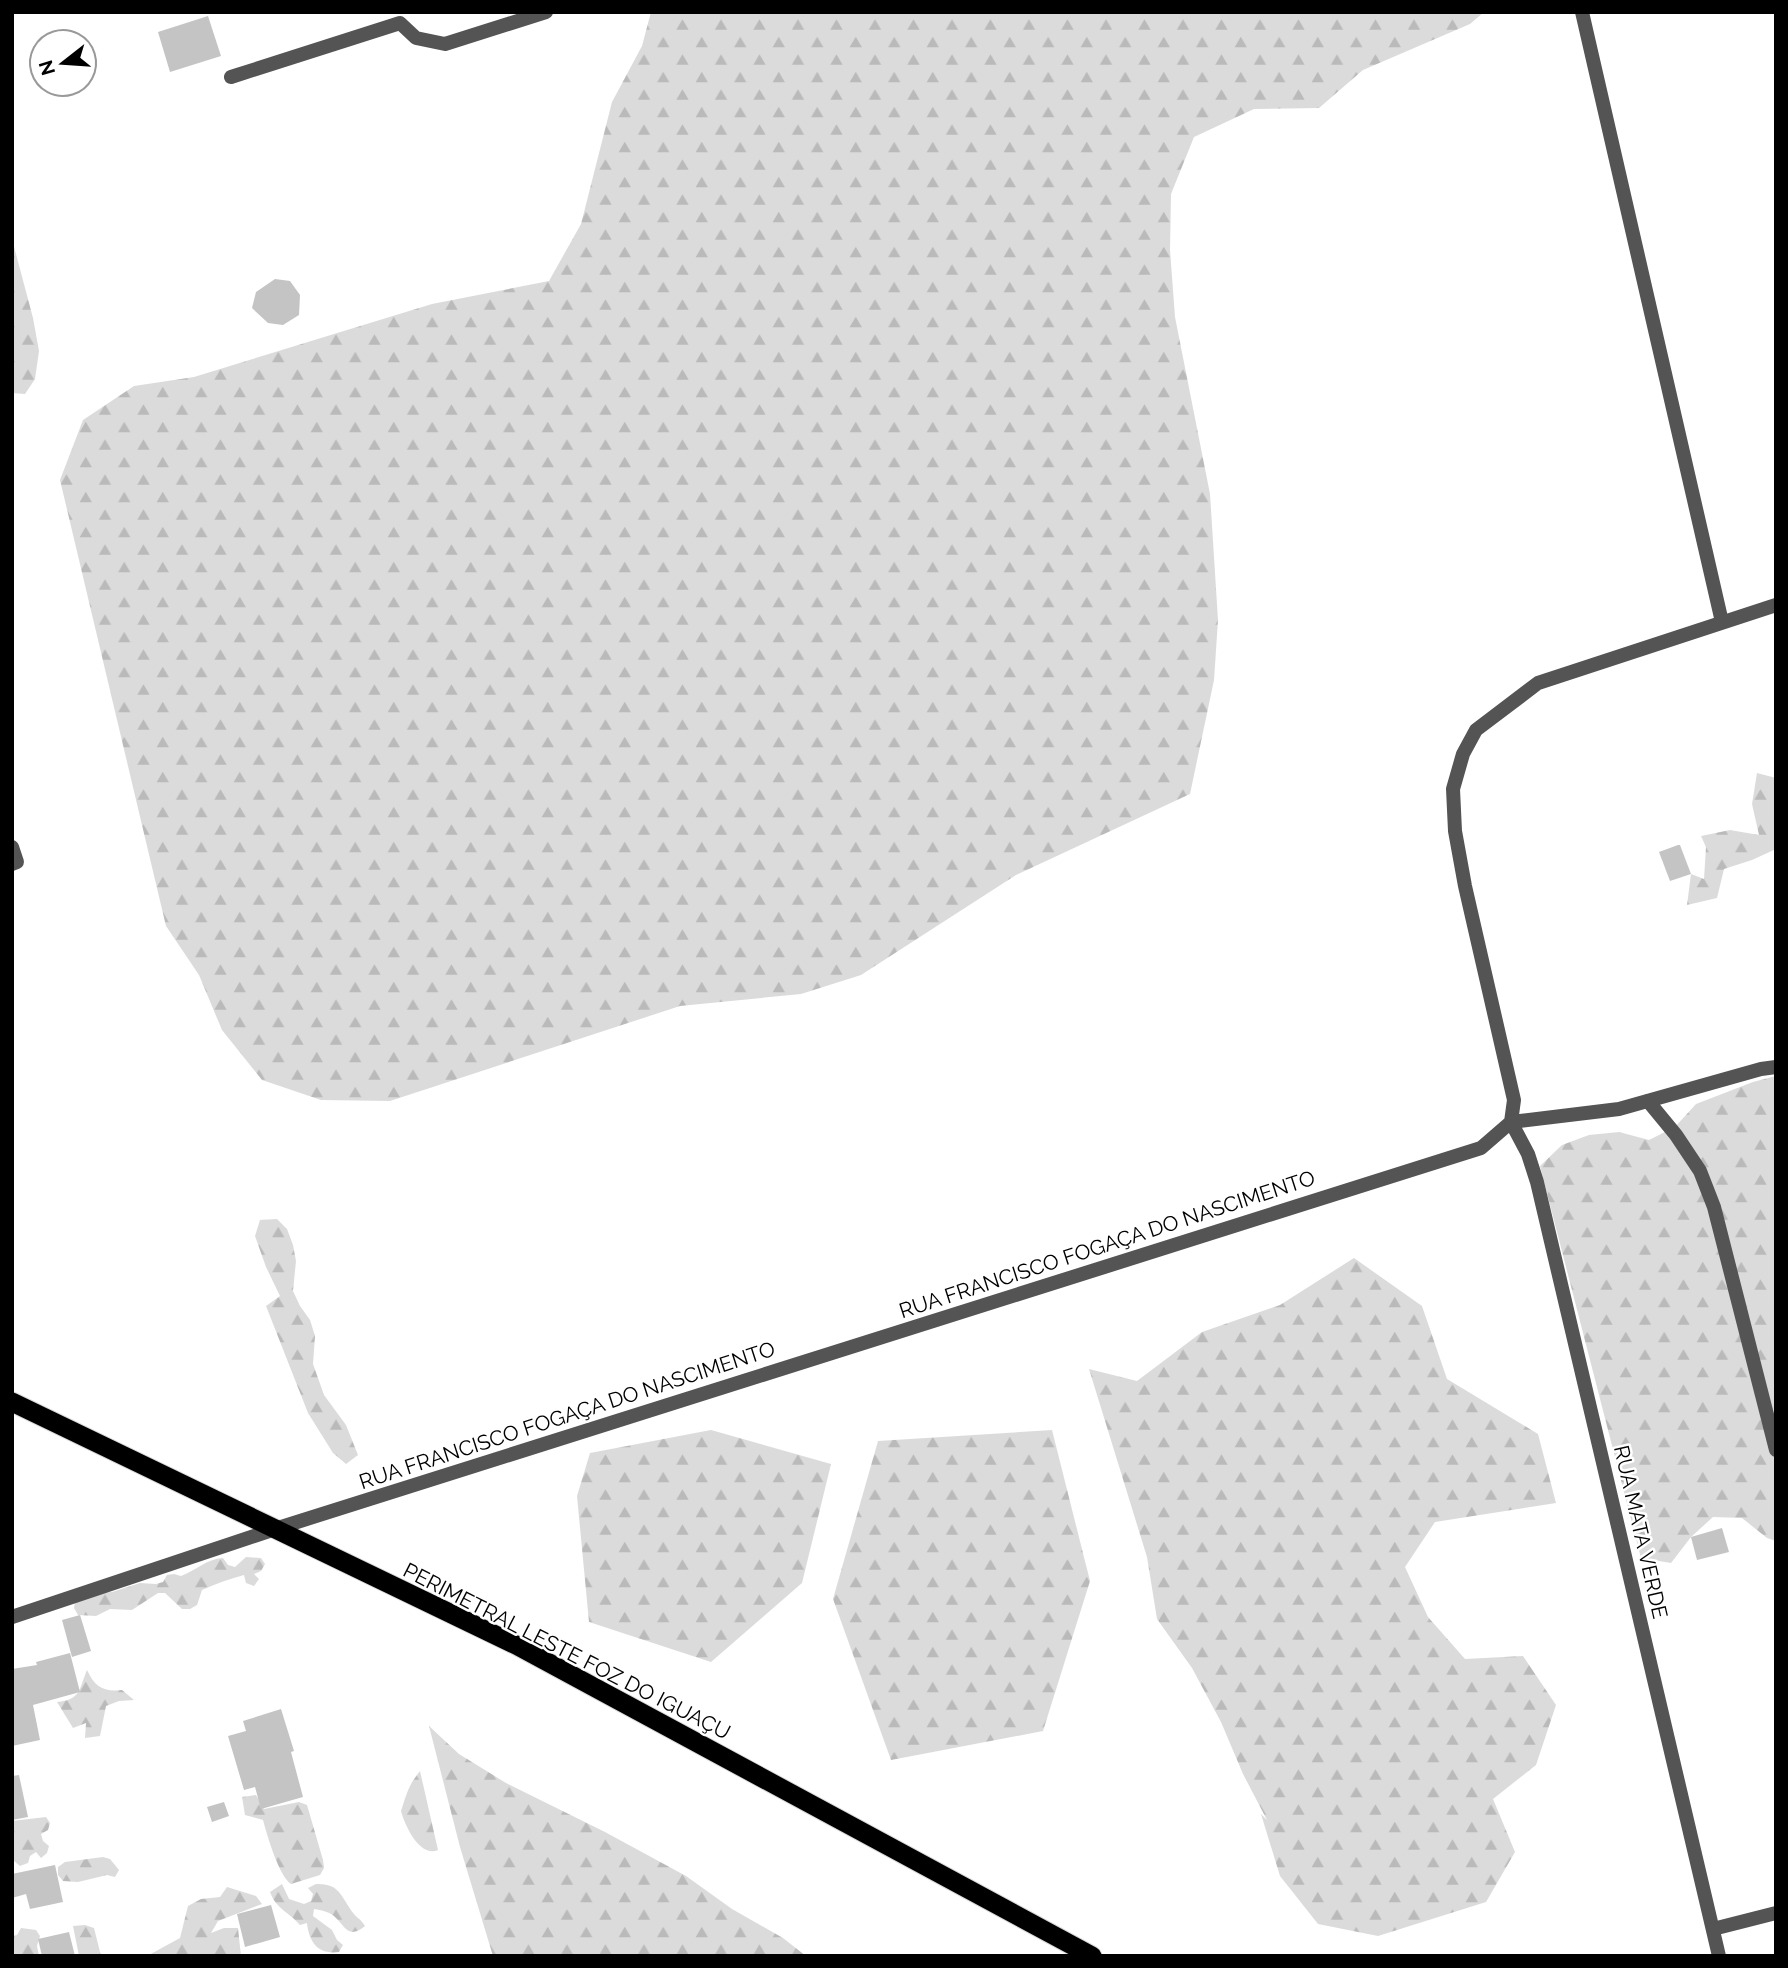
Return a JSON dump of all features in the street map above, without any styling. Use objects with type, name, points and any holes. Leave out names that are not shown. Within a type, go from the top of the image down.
[{"type":"highway","name":"PERIMETRAL LESTE FOZ DO IGUAÇU","points":[[12,1402],[516,1646],[1093,1956]]},
{"type":"street","points":[[231,77],[399,18],[416,38],[445,44],[546,12]]},
{"type":"street","points":[[1583,12],[1722,622]]},
{"type":"street","points":[[1776,605],[1538,683],[1476,730],[1463,754],[1453,789],[1455,831],[1465,886],[1514,1100],[1511,1122],[1619,1109],[1776,1067]]},
{"type":"street","points":[[12,847],[15,863]]},
{"type":"street","points":[[1648,1101],[1676,1135],[1700,1171],[1714,1208],[1776,1450]]},
{"type":"street","name":"RUA FRANCISCO FOGAÇA DO NASCIMENTO","points":[[12,1617],[275,1530],[1481,1148],[1511,1122]]},
{"type":"street","name":"RUA MATA VERDE","points":[[1511,1122],[1528,1154],[1537,1182],[1719,1956]]},
{"type":"street","points":[[1713,1929],[1776,1913]]},
{"type":"green space","points":[[651,12],[1484,12],[1470,24],[1363,70],[1319,108],[1254,109],[1194,137],[1171,194],[1170,250],[1175,317],[1210,494],[1218,620],[1214,680],[1190,794],[1016,875],[861,975],[801,994],[680,1006],[390,1101],[321,1100],[262,1080],[222,1030],[199,975],[166,926],[60,480],[83,420],[134,386],[194,377],[432,304],[549,281],[581,224],[612,102],[642,46]]},
{"type":"green space","points":[[12,239],[39,351],[35,379],[25,394],[12,393]]},
{"type":"green space","points":[[1757,773],[1776,778],[1776,849],[1724,869],[1717,898],[1687,905],[1691,874],[1704,879],[1706,847],[1701,836],[1730,830],[1759,835],[1752,804]]},
{"type":"green space","points":[[1776,1076],[1776,1541],[1767,1538],[1742,1518],[1713,1517],[1691,1537],[1671,1563],[1641,1558],[1540,1166],[1562,1145],[1589,1135],[1619,1132],[1649,1140],[1675,1127],[1696,1104]]},
{"type":"green space","points":[[277,1219],[287,1229],[293,1245],[296,1261],[293,1291],[310,1320],[315,1336],[313,1364],[324,1395],[346,1425],[358,1455],[346,1464],[333,1453],[308,1413],[266,1306],[280,1296],[255,1236],[260,1220]]},
{"type":"green space","points":[[1354,1258],[1422,1306],[1447,1379],[1538,1434],[1556,1503],[1435,1522],[1405,1567],[1428,1617],[1465,1659],[1523,1656],[1556,1705],[1536,1765],[1493,1799],[1515,1852],[1486,1902],[1378,1936],[1318,1924],[1280,1876],[1261,1814],[1267,1820],[1243,1774],[1221,1722],[1192,1668],[1157,1619],[1147,1557],[1089,1369],[1137,1381],[1202,1332],[1280,1305]]},
{"type":"green space","points":[[711,1430],[831,1464],[802,1583],[711,1662],[589,1622],[577,1496],[590,1453]]},
{"type":"green space","points":[[1052,1430],[1090,1581],[1043,1731],[891,1760],[833,1599],[878,1441]]},
{"type":"green space","points":[[246,1557],[261,1558],[265,1564],[261,1571],[254,1574],[259,1579],[254,1586],[246,1583],[244,1575],[222,1582],[202,1590],[197,1605],[190,1609],[182,1609],[165,1593],[158,1593],[132,1610],[110,1609],[96,1616],[78,1615],[74,1608],[75,1601],[96,1593],[112,1592],[140,1583],[156,1584],[163,1582],[167,1575],[181,1576],[217,1559],[223,1558],[228,1565],[235,1567]]},
{"type":"green space","points":[[87,1670],[100,1687],[122,1690],[134,1700],[119,1701],[106,1706],[100,1736],[85,1738],[86,1723],[73,1728],[57,1702],[75,1696]]},
{"type":"green space","points":[[429,1726],[459,1754],[506,1783],[686,1876],[732,1909],[783,1938],[806,1956],[493,1956],[460,1847]]},
{"type":"green space","points":[[420,1771],[438,1850],[431,1851],[419,1845],[406,1825],[401,1811],[406,1794]]},
{"type":"green space","points":[[256,1795],[264,1809],[299,1802],[307,1805],[323,1860],[324,1868],[320,1875],[291,1884],[287,1880],[274,1855],[263,1820],[245,1815],[242,1797]]},
{"type":"green space","points":[[46,1817],[50,1823],[48,1830],[41,1834],[43,1841],[49,1846],[47,1853],[41,1858],[36,1852],[30,1856],[28,1863],[20,1866],[14,1861],[12,1821]]},
{"type":"green space","points":[[103,1857],[110,1859],[119,1870],[115,1877],[107,1875],[78,1882],[63,1881],[58,1875],[58,1867],[65,1862]]},
{"type":"green space","points":[[282,1884],[289,1899],[304,1904],[311,1901],[313,1894],[308,1888],[316,1884],[331,1886],[340,1893],[365,1926],[355,1932],[348,1931],[331,1914],[314,1909],[313,1916],[332,1930],[343,1945],[339,1952],[320,1949],[312,1941],[307,1923],[300,1925],[273,1898],[270,1892]]},
{"type":"green space","points":[[227,1887],[256,1896],[262,1904],[218,1921],[211,1933],[224,1928],[238,1928],[241,1956],[147,1956],[180,1938],[188,1906],[201,1899],[220,1897]]},
{"type":"green space","points":[[85,1925],[94,1928],[101,1956],[79,1956],[73,1926]]},
{"type":"green space","points":[[21,1928],[36,1930],[40,1936],[37,1946],[39,1956],[12,1956],[12,1936],[17,1935]]},
{"type":"building","points":[[208,16],[221,56],[170,72],[158,32]]},
{"type":"building","points":[[275,279],[290,281],[300,295],[299,315],[283,325],[268,323],[252,308],[256,292]]},
{"type":"building","points":[[1678,845],[1691,874],[1670,881],[1659,852]]},
{"type":"building","points":[[1722,1528],[1729,1552],[1697,1560],[1691,1537]]},
{"type":"building","points":[[80,1615],[91,1651],[72,1657],[62,1620]]},
{"type":"building","points":[[70,1653],[80,1692],[33,1705],[40,1740],[12,1746],[12,1669],[37,1665],[36,1662]]},
{"type":"building","points":[[281,1709],[294,1751],[291,1752],[303,1797],[261,1809],[255,1787],[244,1790],[228,1736],[246,1731],[243,1721]]},
{"type":"building","points":[[19,1775],[28,1817],[12,1820],[12,1776]]},
{"type":"building","points":[[224,1802],[229,1816],[212,1822],[207,1807]]},
{"type":"building","points":[[55,1865],[63,1902],[30,1909],[26,1894],[12,1898],[12,1874]]},
{"type":"building","points":[[271,1905],[280,1937],[245,1947],[237,1914]]},
{"type":"building","points":[[69,1932],[75,1956],[42,1956],[38,1939]]}]
